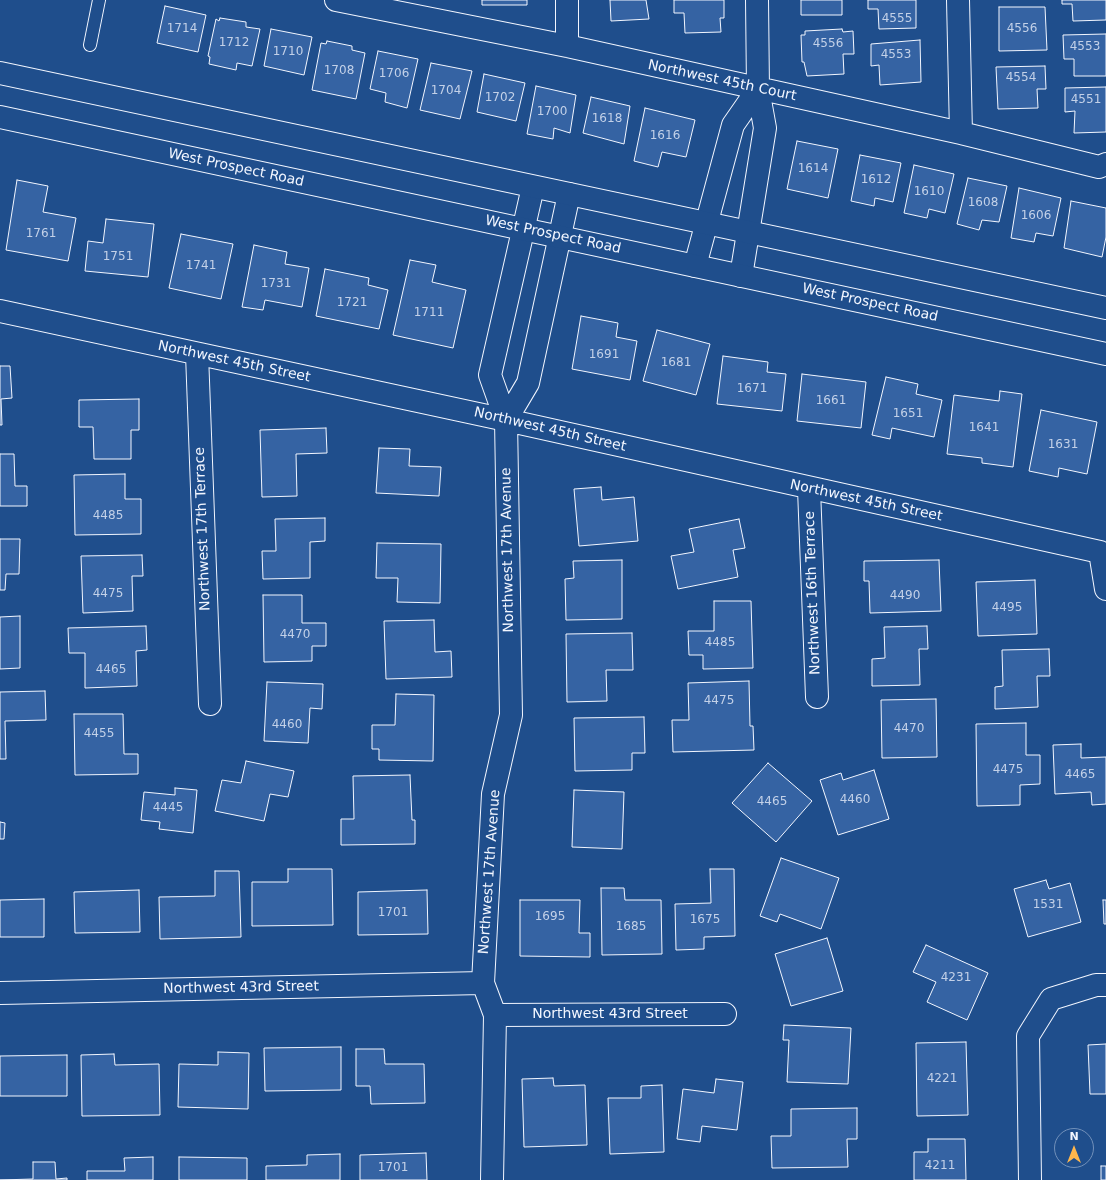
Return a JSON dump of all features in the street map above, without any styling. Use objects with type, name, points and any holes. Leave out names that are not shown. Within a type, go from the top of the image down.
[{"type":"street","name":"Northwest 45th Court","points":[[336,0],[376,5],[567,46],[961,133],[1099,167],[1106,164]]},
{"type":"street","points":[[567,0],[567,46]]},
{"type":"street","points":[[741,276],[765,128],[758,89],[757,0]]},
{"type":"street","points":[[958,0],[961,133]]},
{"type":"street","points":[[0,73],[1106,308]]},
{"type":"street","points":[[695,266],[733,125],[758,89]]},
{"type":"street","name":"West Prospect Road","points":[[0,117],[1106,354]]},
{"type":"street","name":"Northwest 17th Avenue","points":[[492,1180],[495,1015],[483,983],[493,794],[511,715],[506,420],[490,375],[533,186]]},
{"type":"street","points":[[506,420],[528,383],[569,194]]},
{"type":"street","name":"Northwest 45th Street","points":[[0,311],[506,420],[809,489],[1100,552],[1106,588]]},
{"type":"street","name":"Northwest 17th Terrace","points":[[197,354],[210,704]]},
{"type":"street","name":"Northwest 16th Terrace","points":[[809,489],[817,697]]},
{"type":"street","name":"Northwest 43rd Street","points":[[0,993],[483,983]]},
{"type":"street","points":[[1030,1180],[1028,1036],[1051,1000],[1096,985],[1106,985]]},
{"type":"street","name":"Northwest 43rd Street","points":[[495,1015],[725,1014]]},
{"type":"lane","points":[[90,45],[99,0]]},
{"type":"building","points":[[482,0],[527,0],[527,5],[482,5]]},
{"type":"building","points":[[610,0],[646,0],[649,19],[611,21]]},
{"type":"building","points":[[674,0],[724,0],[724,18],[720,18],[721,32],[685,33],[684,13],[674,13]]},
{"type":"building","points":[[801,0],[842,0],[842,15],[801,15]]},
{"type":"building","points":[[868,0],[916,0],[916,28],[879,29],[878,9],[868,9]]},
{"type":"building","points":[[1062,0],[1106,0],[1106,20],[1073,21],[1072,4],[1062,4]]},
{"type":"building","points":[[165,6],[206,15],[198,52],[157,43]]},
{"type":"building","points":[[999,7],[1045,7],[1047,50],[999,51]]},
{"type":"building","points":[[220,18],[246,22],[246,27],[260,29],[252,66],[237,63],[236,70],[209,64],[210,57],[208,56],[216,19],[219,21]]},
{"type":"building","points":[[271,29],[312,37],[304,75],[264,66]]},
{"type":"building","points":[[842,29],[843,32],[853,31],[854,54],[843,54],[844,74],[807,76],[804,62],[802,62],[801,35],[805,35],[805,31]]},
{"type":"building","points":[[1106,34],[1106,76],[1074,76],[1074,59],[1064,59],[1063,35]]},
{"type":"building","points":[[920,40],[921,82],[880,85],[879,65],[871,66],[871,44]]},
{"type":"building","points":[[327,41],[352,46],[352,50],[365,53],[356,99],[312,90],[321,43],[326,44]]},
{"type":"building","points":[[378,51],[418,59],[407,108],[385,102],[386,93],[370,89]]},
{"type":"building","points":[[431,63],[472,71],[460,119],[420,110]]},
{"type":"building","points":[[1045,66],[1046,89],[1037,89],[1038,108],[998,109],[996,67]]},
{"type":"building","points":[[484,74],[525,83],[516,121],[477,112]]},
{"type":"building","points":[[536,86],[576,95],[570,133],[554,128],[553,139],[527,134]]},
{"type":"building","points":[[1106,87],[1106,132],[1074,133],[1075,111],[1065,112],[1065,88]]},
{"type":"building","points":[[591,97],[630,106],[624,144],[583,133]]},
{"type":"building","points":[[645,108],[695,120],[686,157],[662,152],[658,167],[634,161]]},
{"type":"building","points":[[797,141],[838,149],[828,198],[787,189]]},
{"type":"building","points":[[860,155],[901,163],[893,202],[875,198],[874,206],[851,201]]},
{"type":"building","points":[[914,165],[954,174],[945,213],[929,209],[927,218],[904,213]]},
{"type":"building","points":[[968,178],[1007,186],[999,222],[982,220],[979,230],[957,224]]},
{"type":"building","points":[[17,180],[48,186],[43,212],[76,218],[68,261],[6,250]]},
{"type":"building","points":[[1019,188],[1061,198],[1053,236],[1036,233],[1034,242],[1011,238]]},
{"type":"building","points":[[1071,201],[1106,208],[1106,237],[1102,257],[1064,248]]},
{"type":"building","points":[[106,219],[154,224],[148,277],[85,271],[88,241],[103,243]]},
{"type":"building","points":[[181,234],[233,244],[221,299],[169,288]]},
{"type":"building","points":[[254,245],[287,252],[285,264],[309,268],[302,307],[265,300],[263,310],[242,307]]},
{"type":"building","points":[[410,260],[436,265],[432,282],[466,290],[453,348],[393,335]]},
{"type":"building","points":[[325,269],[369,278],[368,285],[388,290],[379,329],[316,316]]},
{"type":"building","points":[[581,316],[618,323],[616,337],[637,341],[630,380],[572,369]]},
{"type":"building","points":[[657,330],[710,344],[696,395],[643,381]]},
{"type":"building","points":[[723,356],[768,362],[767,372],[786,374],[782,411],[717,404]]},
{"type":"building","points":[[0,366],[10,366],[12,398],[1,399],[2,425],[0,425]]},
{"type":"building","points":[[802,374],[866,382],[861,428],[797,421]]},
{"type":"building","points":[[886,377],[918,384],[916,394],[942,400],[934,437],[892,428],[890,439],[872,435]]},
{"type":"building","points":[[1000,391],[1022,394],[1013,467],[982,463],[982,458],[947,454],[954,395],[999,401]]},
{"type":"building","points":[[139,399],[139,430],[131,430],[131,459],[94,459],[93,427],[79,427],[79,400]]},
{"type":"building","points":[[1041,410],[1097,422],[1087,474],[1059,468],[1058,477],[1029,471]]},
{"type":"building","points":[[326,428],[327,453],[296,454],[297,496],[262,497],[260,430]]},
{"type":"building","points":[[379,448],[410,449],[409,466],[441,467],[439,496],[376,493]]},
{"type":"building","points":[[0,454],[14,454],[15,486],[27,486],[27,506],[0,506]]},
{"type":"building","points":[[125,474],[125,499],[141,499],[141,534],[75,535],[74,475]]},
{"type":"building","points":[[601,487],[602,500],[634,497],[638,541],[579,546],[574,489]]},
{"type":"building","points":[[325,518],[325,541],[310,542],[310,578],[263,579],[262,551],[276,551],[275,519]]},
{"type":"building","points":[[739,519],[745,548],[733,550],[738,577],[678,589],[671,556],[694,552],[689,529]]},
{"type":"building","points":[[0,539],[20,539],[19,574],[6,574],[5,590],[0,590]]},
{"type":"building","points":[[377,543],[441,544],[440,603],[397,602],[398,578],[376,578]]},
{"type":"building","points":[[142,555],[143,576],[132,576],[133,611],[83,613],[81,556]]},
{"type":"building","points":[[622,560],[622,619],[566,620],[565,579],[574,578],[573,561]]},
{"type":"building","points":[[939,560],[941,611],[870,613],[869,581],[864,581],[864,561]]},
{"type":"building","points":[[1035,580],[1037,634],[978,636],[976,582]]},
{"type":"building","points":[[263,595],[302,595],[302,623],[326,623],[326,646],[312,646],[312,661],[264,662]]},
{"type":"building","points":[[714,601],[751,601],[753,668],[703,669],[703,655],[689,655],[688,631],[714,631]]},
{"type":"building","points":[[20,616],[20,668],[0,669],[0,617]]},
{"type":"building","points":[[434,620],[435,652],[451,651],[452,677],[386,679],[384,621]]},
{"type":"building","points":[[146,626],[147,650],[136,651],[137,686],[85,688],[85,653],[69,653],[68,628]]},
{"type":"building","points":[[927,626],[928,649],[919,649],[920,685],[872,686],[872,659],[885,658],[884,627]]},
{"type":"building","points":[[632,633],[633,670],[606,670],[607,701],[567,702],[566,634]]},
{"type":"building","points":[[1049,649],[1050,676],[1037,676],[1038,707],[995,709],[995,687],[1003,686],[1002,650]]},
{"type":"building","points":[[749,681],[750,726],[753,726],[754,750],[673,752],[672,720],[689,720],[688,683]]},
{"type":"building","points":[[267,682],[323,684],[322,709],[310,708],[308,743],[264,741]]},
{"type":"building","points":[[45,691],[46,720],[5,721],[6,759],[0,759],[0,692]]},
{"type":"building","points":[[396,694],[434,695],[433,761],[379,760],[379,749],[372,749],[372,725],[395,725]]},
{"type":"building","points":[[936,699],[937,757],[882,758],[881,700]]},
{"type":"building","points":[[74,714],[123,714],[124,754],[138,754],[138,774],[75,775]]},
{"type":"building","points":[[644,717],[645,753],[632,753],[632,770],[575,771],[574,718]]},
{"type":"building","points":[[1026,723],[1026,755],[1040,755],[1040,784],[1020,785],[1020,805],[977,806],[976,724]]},
{"type":"building","points":[[1081,744],[1081,758],[1106,757],[1106,804],[1092,805],[1091,792],[1055,794],[1053,745]]},
{"type":"building","points":[[246,761],[294,771],[288,797],[270,794],[264,821],[215,811],[222,780],[241,783]]},
{"type":"building","points":[[768,763],[812,801],[776,842],[732,803]]},
{"type":"building","points":[[874,770],[889,819],[838,835],[820,780],[841,773],[843,780]]},
{"type":"building","points":[[410,775],[412,820],[415,820],[415,844],[341,845],[341,819],[354,819],[353,776]]},
{"type":"building","points":[[175,788],[197,790],[193,833],[159,829],[160,822],[141,820],[144,792],[175,795]]},
{"type":"building","points":[[574,790],[624,792],[622,849],[572,847]]},
{"type":"building","points":[[0,822],[5,823],[4,839],[0,839]]},
{"type":"building","points":[[781,858],[839,878],[821,929],[780,914],[777,922],[760,916]]},
{"type":"building","points":[[288,869],[332,869],[333,925],[252,926],[252,882],[288,882]]},
{"type":"building","points":[[710,869],[734,869],[735,936],[704,937],[704,949],[676,950],[675,904],[711,903]]},
{"type":"building","points":[[215,871],[239,871],[241,937],[160,939],[159,897],[215,896]]},
{"type":"building","points":[[1046,880],[1049,889],[1070,883],[1081,922],[1028,937],[1014,889]]},
{"type":"building","points":[[601,888],[624,888],[625,900],[661,900],[662,954],[602,955]]},
{"type":"building","points":[[139,890],[140,932],[75,933],[74,892]]},
{"type":"building","points":[[427,890],[428,934],[358,935],[358,892]]},
{"type":"building","points":[[44,899],[44,937],[0,937],[0,900]]},
{"type":"building","points":[[520,900],[580,900],[579,933],[590,933],[590,957],[520,956]]},
{"type":"building","points":[[1103,900],[1106,900],[1106,924],[1104,924]]},
{"type":"building","points":[[827,938],[843,991],[791,1006],[775,954]]},
{"type":"building","points":[[926,945],[988,973],[967,1020],[927,1002],[936,982],[913,972]]},
{"type":"building","points":[[784,1025],[851,1028],[848,1084],[787,1082],[789,1040],[783,1040]]},
{"type":"building","points":[[966,1042],[968,1115],[917,1116],[916,1043]]},
{"type":"building","points":[[1106,1044],[1106,1094],[1090,1094],[1088,1045]]},
{"type":"building","points":[[341,1047],[341,1090],[265,1091],[264,1048]]},
{"type":"building","points":[[356,1049],[384,1049],[385,1064],[424,1064],[425,1103],[371,1104],[370,1086],[356,1086]]},
{"type":"building","points":[[218,1052],[249,1053],[248,1109],[178,1107],[179,1064],[218,1065]]},
{"type":"building","points":[[114,1054],[115,1065],[159,1064],[160,1115],[82,1116],[81,1055]]},
{"type":"building","points":[[67,1055],[67,1096],[0,1096],[0,1056]]},
{"type":"building","points":[[553,1078],[554,1086],[585,1085],[587,1145],[524,1147],[522,1079]]},
{"type":"building","points":[[716,1079],[743,1082],[737,1130],[702,1126],[700,1142],[677,1139],[683,1089],[714,1093]]},
{"type":"building","points":[[662,1085],[664,1152],[610,1154],[608,1098],[641,1098],[641,1086]]},
{"type":"building","points":[[857,1108],[857,1139],[847,1139],[848,1167],[772,1168],[771,1136],[791,1136],[791,1109]]},
{"type":"building","points":[[928,1139],[965,1139],[966,1180],[914,1180],[914,1152],[928,1152]]},
{"type":"building","points":[[426,1153],[427,1180],[360,1180],[360,1155]]},
{"type":"building","points":[[340,1154],[340,1180],[266,1180],[266,1166],[307,1165],[307,1155]]},
{"type":"building","points":[[153,1157],[153,1180],[87,1180],[87,1171],[125,1171],[124,1158]]},
{"type":"building","points":[[179,1157],[247,1158],[247,1180],[179,1180]]},
{"type":"building","points":[[33,1162],[55,1162],[56,1179],[67,1178],[67,1180],[0,1180],[33,1179]]},
{"type":"building","points":[[1101,1166],[1106,1166],[1106,1180],[1101,1180]]}]
